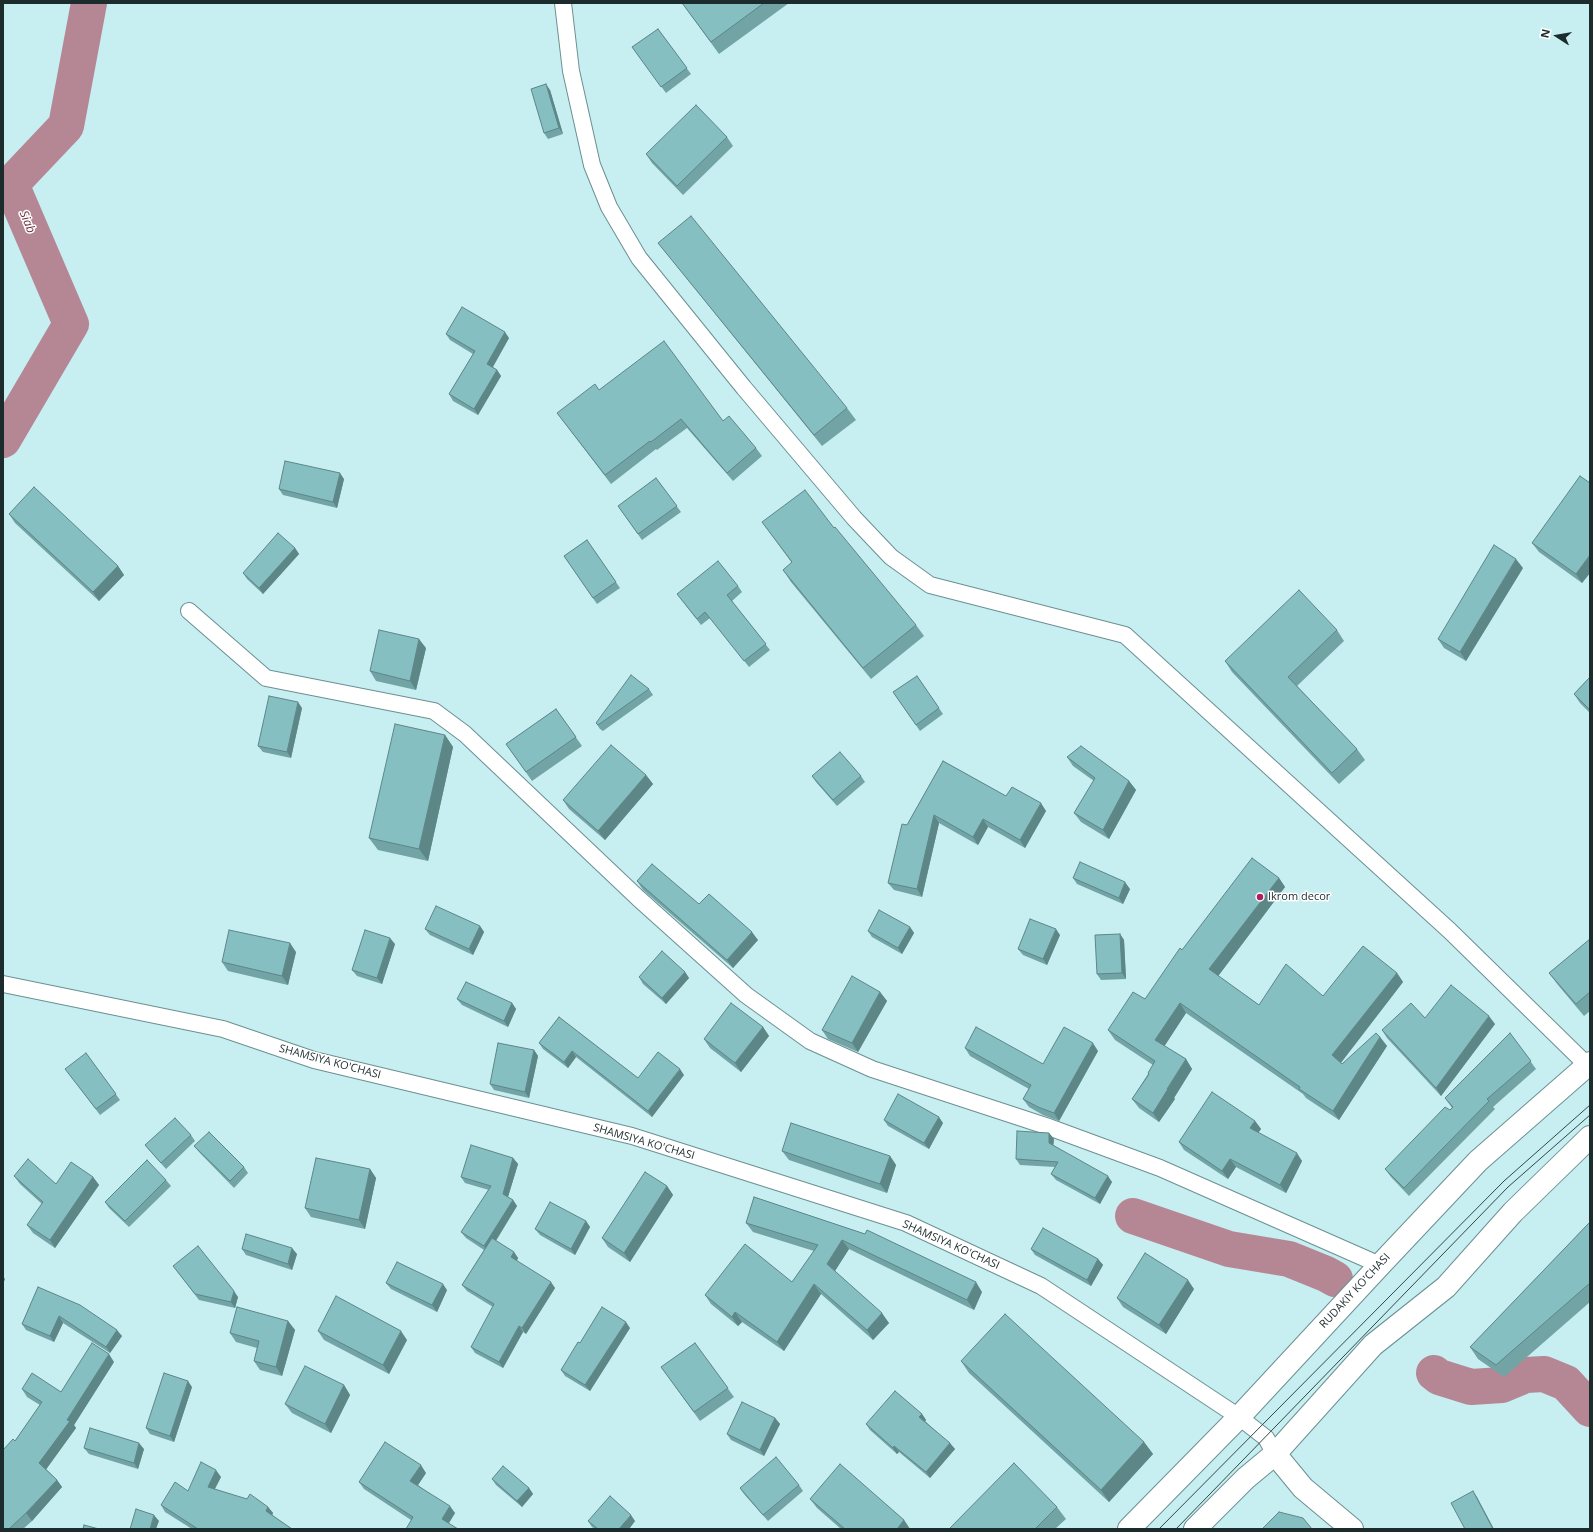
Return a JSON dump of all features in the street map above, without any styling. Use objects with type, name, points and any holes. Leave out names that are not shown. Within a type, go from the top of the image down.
[{"type":"main road","name":"RUDAKIY KO'CHASI","points":[[1129,1529],[1239,1417],[1478,1161],[1588,1064]]},
{"type":"main road","points":[[1195,1529],[1246,1478],[1274,1454],[1373,1345],[1446,1287],[1513,1212],[1590,1137]]},
{"type":"main road","points":[[1274,1454],[1303,1488],[1352,1529]]},
{"type":"street","points":[[563,3],[571,71],[592,165],[609,207],[635,252],[744,388],[854,518],[891,557],[930,585],[1125,635],[1450,931],[1588,1064]]},
{"type":"street","points":[[189,611],[266,678],[434,711],[465,734],[638,898],[746,995],[810,1041],[872,1069],[1046,1126],[1160,1168],[1380,1265]]},
{"type":"street","name":"SHAMSIYA KO'CHASI","points":[[3,984],[223,1029],[314,1060],[632,1136],[906,1223],[1041,1286],[1239,1417],[1266,1438],[1274,1454]]},
{"type":"building","points":[[682,3],[764,3],[711,42]]},
{"type":"building","points":[[658,29],[687,68],[661,87],[632,47]]},
{"type":"building","points":[[546,84],[559,128],[544,133],[531,89]]},
{"type":"building","points":[[696,105],[727,137],[677,186],[646,154]]},
{"type":"building","points":[[691,216],[847,408],[814,435],[658,243]]},
{"type":"building","points":[[462,307],[505,332],[487,364],[497,370],[474,409],[449,394],[475,351],[446,334]]},
{"type":"building","points":[[664,341],[723,421],[729,416],[756,448],[727,473],[681,419],[605,475],[557,413],[595,384],[599,390]]},
{"type":"building","points":[[285,461],[340,473],[333,502],[279,489]]},
{"type":"building","points":[[1580,476],[1590,483],[1590,555],[1576,574],[1532,543]]},
{"type":"building","points":[[656,478],[677,506],[638,534],[618,506]]},
{"type":"building","points":[[34,487],[118,566],[93,592],[9,514]]},
{"type":"building","points":[[805,490],[834,528],[835,527],[916,625],[863,668],[783,570],[792,562],[762,522]]},
{"type":"building","points":[[278,533],[295,548],[259,588],[243,573]]},
{"type":"building","points":[[587,540],[616,582],[593,598],[564,556]]},
{"type":"building","points":[[1494,545],[1516,559],[1460,652],[1438,639]]},
{"type":"building","points":[[718,561],[738,586],[727,595],[766,644],[744,661],[705,612],[697,619],[677,594]]},
{"type":"building","points":[[1299,590],[1337,630],[1288,677],[1357,749],[1332,773],[1225,661]]},
{"type":"building","points":[[379,630],[419,639],[410,681],[370,671]]},
{"type":"building","points":[[631,675],[649,689],[598,725],[596,723]]},
{"type":"building","points":[[917,676],[939,708],[916,725],[893,692]]},
{"type":"building","points":[[1590,677],[1590,710],[1574,694]]},
{"type":"building","points":[[269,696],[298,702],[287,752],[258,746]]},
{"type":"building","points":[[556,709],[576,737],[526,772],[506,744]]},
{"type":"building","points":[[395,724],[445,735],[419,849],[369,838]]},
{"type":"building","points":[[611,745],[646,775],[598,831],[563,800]]},
{"type":"building","points":[[1081,746],[1129,781],[1103,830],[1074,813],[1095,778],[1067,757]]},
{"type":"building","points":[[840,752],[861,776],[833,800],[812,776]]},
{"type":"building","points":[[943,761],[1006,796],[1012,787],[1041,803],[1020,840],[983,819],[973,837],[934,815],[917,889],[888,883],[902,824],[907,825]]},
{"type":"building","points":[[1252,858],[1279,878],[1209,969],[1259,1005],[1286,964],[1323,996],[1363,946],[1397,973],[1332,1055],[1342,1064],[1376,1033],[1380,1037],[1333,1111],[1299,1089],[1300,1087],[1180,1003],[1155,1040],[1186,1059],[1153,1113],[1132,1099],[1149,1074],[1148,1073],[1155,1061],[1108,1030],[1133,992],[1145,999],[1180,948],[1182,950]]},
{"type":"building","points":[[1080,862],[1125,882],[1119,898],[1073,878]]},
{"type":"building","points":[[652,864],[699,904],[709,894],[752,932],[727,960],[637,881]]},
{"type":"building","points":[[436,906],[480,926],[469,949],[425,929]]},
{"type":"building","points":[[879,910],[910,927],[898,948],[868,931]]},
{"type":"building","points":[[1030,919],[1056,929],[1043,959],[1018,949]]},
{"type":"building","points":[[229,930],[290,943],[282,976],[222,962]]},
{"type":"building","points":[[365,930],[390,938],[377,978],[352,970]]},
{"type":"building","points":[[1120,934],[1122,973],[1097,974],[1095,935]]},
{"type":"building","points":[[1590,939],[1590,992],[1576,1004],[1549,973]]},
{"type":"building","points":[[662,951],[685,972],[662,998],[639,977]]},
{"type":"building","points":[[852,976],[880,992],[852,1043],[822,1030]]},
{"type":"building","points":[[466,982],[512,1003],[504,1021],[457,999]]},
{"type":"building","points":[[1451,985],[1489,1016],[1436,1088],[1382,1030],[1411,1003],[1425,1018]]},
{"type":"building","points":[[731,1003],[763,1027],[735,1063],[704,1039]]},
{"type":"building","points":[[559,1017],[638,1078],[658,1052],[680,1069],[648,1111],[572,1051],[564,1062],[539,1043]]},
{"type":"building","points":[[976,1027],[1043,1064],[1064,1027],[1093,1043],[1054,1113],[1023,1099],[1031,1085],[965,1048]]},
{"type":"building","points":[[1510,1033],[1531,1061],[1487,1099],[1489,1101],[1404,1188],[1385,1169],[1445,1107],[1450,1110],[1453,1107],[1445,1098]]},
{"type":"building","points":[[498,1043],[534,1050],[525,1092],[490,1084]]},
{"type":"building","points":[[86,1053],[116,1094],[96,1109],[65,1069]]},
{"type":"building","points":[[1212,1092],[1255,1121],[1250,1128],[1297,1153],[1280,1185],[1230,1159],[1222,1171],[1179,1142]]},
{"type":"building","points":[[898,1094],[939,1117],[924,1143],[884,1120]]},
{"type":"building","points":[[175,1118],[191,1135],[161,1163],[145,1145]]},
{"type":"building","points":[[791,1123],[890,1156],[880,1184],[782,1151]]},
{"type":"building","points":[[1017,1131],[1049,1133],[1049,1143],[1108,1176],[1095,1198],[1051,1174],[1058,1162],[1016,1159]]},
{"type":"building","points":[[209,1132],[244,1167],[230,1181],[194,1146]]},
{"type":"building","points":[[471,1145],[513,1158],[503,1194],[513,1200],[484,1246],[461,1232],[491,1186],[461,1177]]},
{"type":"building","points":[[316,1158],[370,1169],[359,1220],[305,1208]]},
{"type":"building","points":[[28,1159],[56,1184],[71,1162],[93,1177],[50,1240],[27,1225],[43,1202],[14,1176]]},
{"type":"building","points":[[147,1160],[166,1180],[125,1221],[105,1202]]},
{"type":"building","points":[[645,1172],[667,1186],[624,1253],[602,1238]]},
{"type":"building","points":[[754,1197],[865,1234],[867,1230],[976,1282],[967,1300],[842,1240],[827,1264],[882,1313],[867,1330],[814,1284],[777,1342],[735,1312],[732,1317],[705,1295],[745,1244],[792,1282],[818,1245],[746,1223]]},
{"type":"building","points":[[550,1202],[586,1221],[571,1249],[535,1229]]},
{"type":"building","points":[[1590,1222],[1590,1283],[1496,1365],[1470,1347]]},
{"type":"building","points":[[1043,1228],[1098,1259],[1087,1280],[1031,1249]]},
{"type":"building","points":[[246,1234],[292,1248],[288,1264],[242,1249]]},
{"type":"building","points":[[492,1238],[514,1252],[511,1257],[551,1282],[522,1328],[519,1326],[499,1362],[471,1347],[494,1304],[462,1285]]},
{"type":"building","points":[[198,1246],[234,1291],[231,1302],[195,1294],[173,1266]]},
{"type":"building","points":[[1145,1253],[1188,1280],[1159,1325],[1117,1298]]},
{"type":"building","points":[[397,1262],[443,1284],[432,1305],[386,1283]]},
{"type":"building","points":[[38,1287],[80,1305],[117,1330],[106,1347],[59,1316],[50,1336],[22,1324]]},
{"type":"building","points":[[336,1296],[401,1331],[383,1365],[318,1331]]},
{"type":"building","points":[[237,1307],[288,1321],[276,1367],[254,1361],[259,1341],[230,1333]]},
{"type":"building","points":[[602,1307],[626,1322],[585,1385],[561,1370]]},
{"type":"building","points":[[1005,1314],[1144,1442],[1101,1490],[961,1361]]},
{"type":"building","points":[[92,1343],[109,1354],[67,1420],[70,1421],[39,1463],[57,1480],[9,1529],[3,1529],[3,1450],[13,1439],[15,1441],[42,1402],[22,1389],[32,1373],[61,1392]]},
{"type":"building","points":[[695,1343],[728,1388],[694,1412],[661,1367]]},
{"type":"building","points":[[305,1366],[344,1385],[325,1424],[285,1404]]},
{"type":"building","points":[[164,1373],[188,1381],[170,1436],[146,1428]]},
{"type":"building","points":[[895,1391],[922,1414],[919,1417],[950,1443],[926,1472],[894,1446],[893,1448],[866,1424]]},
{"type":"building","points":[[742,1402],[775,1418],[760,1450],[727,1434]]},
{"type":"building","points":[[90,1428],[139,1443],[134,1463],[84,1448]]},
{"type":"building","points":[[385,1442],[421,1465],[410,1481],[450,1506],[442,1519],[458,1529],[406,1529],[413,1517],[359,1482]]},
{"type":"building","points":[[776,1457],[799,1485],[763,1515],[740,1488]]},
{"type":"building","points":[[201,1462],[216,1470],[208,1487],[247,1499],[250,1494],[268,1507],[266,1511],[292,1529],[198,1529],[161,1505],[175,1482],[188,1491]]},
{"type":"building","points":[[1014,1463],[1057,1507],[1035,1529],[949,1529]]},
{"type":"building","points":[[840,1464],[904,1520],[897,1529],[845,1529],[810,1499]]},
{"type":"building","points":[[503,1466],[529,1488],[517,1501],[492,1479]]},
{"type":"building","points":[[1473,1491],[1493,1529],[1465,1529],[1451,1503]]},
{"type":"building","points":[[610,1496],[631,1515],[619,1529],[598,1529],[588,1521]]},
{"type":"building","points":[[136,1509],[154,1515],[150,1529],[130,1529]]},
{"type":"building","points":[[1279,1512],[1303,1518],[1312,1529],[1262,1529]]},
{"type":"building","points":[[84,1525],[99,1529],[83,1529]]},
{"type":"waterway","name":"Siab","points":[[3,440],[71,324],[11,184],[66,126],[89,3]]},
{"type":"waterway","points":[[1133,1216],[1229,1249],[1289,1259],[1335,1279]]},
{"type":"waterway","points":[[1434,1373],[1439,1377],[1471,1387],[1502,1385],[1526,1375],[1544,1374],[1566,1383],[1590,1409]]},
{"type":"tram line","points":[[1159,1529],[1504,1181],[1590,1105]]},
{"type":"tram line","points":[[1176,1529],[1508,1187],[1590,1115]]},
{"type":"place","name":"Ikrom decor","points":[[1260,897]]}]
